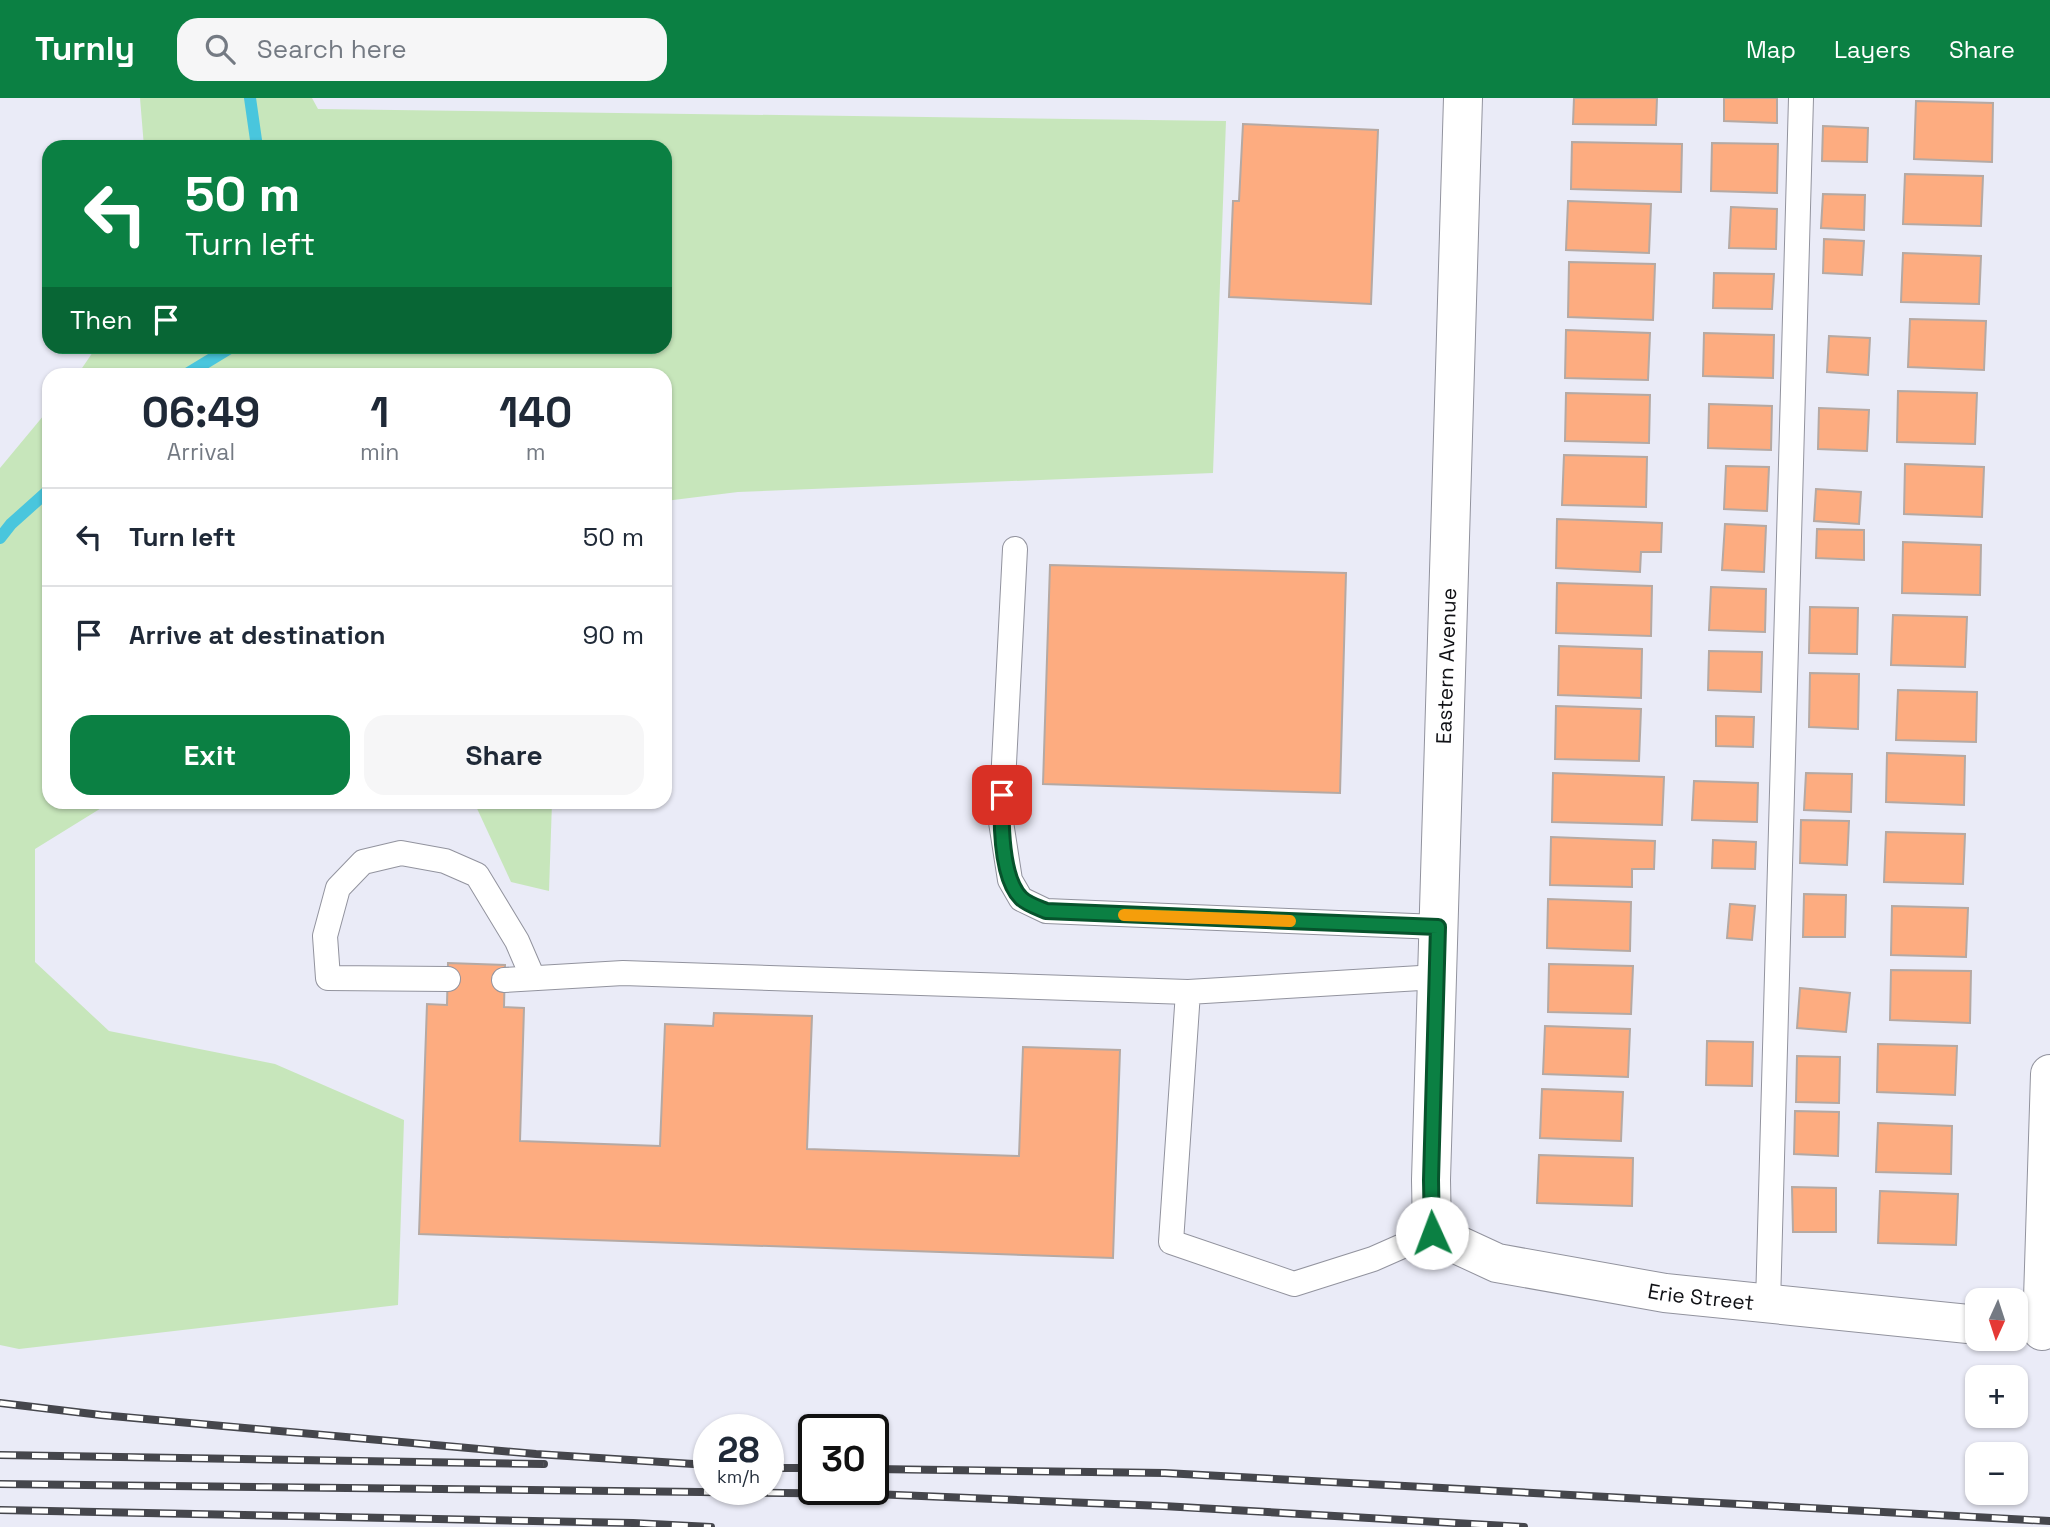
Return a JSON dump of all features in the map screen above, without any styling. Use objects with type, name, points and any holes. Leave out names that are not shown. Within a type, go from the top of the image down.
[{"type":"street","name":"Eastern Avenue","points":[[1432,1233],[1431,1180],[1463,98]]},
{"type":"street","points":[[2036,1331],[2050,1074]]},
{"type":"street","name":"Erie Street","points":[[1432,1233],[1497,1263],[1665,1293],[1965,1324]]},
{"type":"lane","points":[[1768,1304],[1801,98]]},
{"type":"lane","points":[[1015,549],[1001,822],[1010,880],[1021,899],[1046,911],[1438,927]]},
{"type":"lane","points":[[447,979],[328,978],[325,936],[338,888],[363,862],[401,853],[445,861],[477,875],[517,941],[533,978]]},
{"type":"lane","points":[[504,980],[623,973],[1188,992],[1437,977]]},
{"type":"lane","points":[[1188,992],[1171,1242],[1294,1284],[1373,1259],[1432,1233]]},
{"type":"green space","points":[[140,98],[312,98],[318,109],[1226,121],[1213,473],[738,492],[672,500],[672,368],[82,368],[92,354],[672,354],[672,140],[143,140]]},
{"type":"green space","points":[[42,417],[42,809],[100,809],[35,849],[35,962],[109,1031],[275,1064],[404,1120],[398,1305],[19,1349],[0,1345],[0,468]]},
{"type":"green space","points":[[477,809],[552,809],[549,891],[511,882]]},
{"type":"building","points":[[1574,98],[1657,98],[1656,125],[1573,124]]},
{"type":"building","points":[[1724,98],[1777,98],[1777,123],[1724,121]]},
{"type":"building","points":[[1916,101],[1993,103],[1992,162],[1914,159]]},
{"type":"building","points":[[1243,124],[1378,130],[1371,304],[1229,297],[1233,201],[1239,201]]},
{"type":"building","points":[[1823,126],[1868,128],[1867,162],[1822,161]]},
{"type":"building","points":[[1572,142],[1682,144],[1681,192],[1571,189]]},
{"type":"building","points":[[1712,143],[1778,144],[1777,193],[1711,191]]},
{"type":"building","points":[[1905,174],[1983,176],[1981,226],[1903,224]]},
{"type":"building","points":[[1823,194],[1865,195],[1864,230],[1821,228]]},
{"type":"building","points":[[1568,201],[1651,204],[1649,253],[1566,250]]},
{"type":"building","points":[[1731,207],[1777,209],[1776,249],[1729,248]]},
{"type":"building","points":[[1824,239],[1864,241],[1862,275],[1823,273]]},
{"type":"building","points":[[1903,253],[1981,256],[1979,304],[1901,302]]},
{"type":"building","points":[[1569,262],[1655,264],[1653,320],[1568,317]]},
{"type":"building","points":[[1714,273],[1774,274],[1772,309],[1713,308]]},
{"type":"building","points":[[1910,319],[1986,321],[1984,370],[1908,367]]},
{"type":"building","points":[[1566,330],[1650,333],[1648,380],[1565,378]]},
{"type":"building","points":[[1704,333],[1774,335],[1773,378],[1703,376]]},
{"type":"building","points":[[1829,336],[1870,338],[1868,375],[1827,372]]},
{"type":"building","points":[[1898,391],[1977,393],[1975,444],[1897,442]]},
{"type":"building","points":[[1566,393],[1650,395],[1649,443],[1565,441]]},
{"type":"building","points":[[1709,404],[1772,406],[1771,450],[1708,448]]},
{"type":"building","points":[[1819,408],[1869,410],[1867,451],[1818,449]]},
{"type":"building","points":[[1564,455],[1647,457],[1646,507],[1562,505]]},
{"type":"building","points":[[1905,464],[1984,467],[1982,517],[1904,514]]},
{"type":"building","points":[[1726,466],[1769,467],[1767,511],[1724,509]]},
{"type":"building","points":[[1816,489],[1861,492],[1859,524],[1814,521]]},
{"type":"building","points":[[1557,519],[1662,523],[1661,552],[1641,552],[1640,572],[1556,568]]},
{"type":"building","points":[[1725,524],[1766,526],[1764,572],[1722,570]]},
{"type":"building","points":[[1817,529],[1864,530],[1864,560],[1816,558]]},
{"type":"building","points":[[1903,542],[1981,545],[1980,595],[1902,593]]},
{"type":"building","points":[[1050,565],[1346,573],[1340,793],[1043,784]]},
{"type":"building","points":[[1557,583],[1652,586],[1651,636],[1556,633]]},
{"type":"building","points":[[1711,587],[1766,589],[1765,632],[1709,630]]},
{"type":"building","points":[[1810,607],[1858,608],[1857,654],[1809,653]]},
{"type":"building","points":[[1893,615],[1967,617],[1965,667],[1891,665]]},
{"type":"building","points":[[1559,646],[1642,649],[1641,698],[1558,695]]},
{"type":"building","points":[[1709,651],[1762,652],[1761,692],[1708,690]]},
{"type":"building","points":[[1810,673],[1859,674],[1858,729],[1809,727]]},
{"type":"building","points":[[1898,690],[1977,692],[1976,742],[1896,740]]},
{"type":"building","points":[[1556,706],[1641,709],[1639,761],[1555,759]]},
{"type":"building","points":[[1716,716],[1754,717],[1753,747],[1716,746]]},
{"type":"building","points":[[1887,753],[1965,756],[1964,805],[1886,802]]},
{"type":"building","points":[[1553,773],[1664,777],[1662,825],[1552,822]]},
{"type":"building","points":[[1806,773],[1852,774],[1851,812],[1804,810]]},
{"type":"building","points":[[1694,781],[1758,783],[1757,822],[1692,820]]},
{"type":"building","points":[[1801,820],[1849,821],[1847,865],[1800,863]]},
{"type":"building","points":[[1886,832],[1965,834],[1963,884],[1884,882]]},
{"type":"building","points":[[1551,837],[1655,841],[1654,869],[1632,869],[1632,887],[1550,885]]},
{"type":"building","points":[[1713,840],[1756,842],[1755,869],[1712,868]]},
{"type":"building","points":[[1804,894],[1846,895],[1845,937],[1803,937]]},
{"type":"building","points":[[1548,899],[1631,902],[1630,951],[1547,948]]},
{"type":"building","points":[[1730,904],[1755,906],[1752,940],[1727,938]]},
{"type":"building","points":[[1892,906],[1968,908],[1966,957],[1891,955]]},
{"type":"building","points":[[448,963],[505,965],[504,1007],[524,1008],[520,1141],[660,1146],[665,1024],[713,1026],[714,1013],[812,1016],[807,1149],[1019,1156],[1023,1047],[1120,1050],[1113,1258],[419,1234],[427,1004],[447,1005]]},
{"type":"building","points":[[1549,964],[1633,966],[1631,1014],[1548,1012]]},
{"type":"building","points":[[1891,970],[1971,971],[1970,1023],[1890,1020]]},
{"type":"building","points":[[1800,988],[1850,993],[1846,1032],[1797,1028]]},
{"type":"building","points":[[1545,1026],[1630,1029],[1628,1077],[1543,1074]]},
{"type":"building","points":[[1707,1041],[1753,1042],[1752,1086],[1706,1085]]},
{"type":"building","points":[[1878,1044],[1957,1046],[1955,1095],[1877,1092]]},
{"type":"building","points":[[1797,1056],[1840,1057],[1839,1103],[1796,1102]]},
{"type":"building","points":[[1542,1089],[1623,1092],[1621,1141],[1540,1138]]},
{"type":"building","points":[[1795,1111],[1839,1112],[1838,1156],[1794,1154]]},
{"type":"building","points":[[1878,1123],[1952,1126],[1951,1174],[1876,1172]]},
{"type":"building","points":[[1539,1155],[1633,1158],[1632,1206],[1537,1203]]},
{"type":"building","points":[[1792,1187],[1836,1188],[1836,1232],[1793,1232]]},
{"type":"building","points":[[1880,1191],[1958,1194],[1956,1245],[1878,1243]]},
{"type":"waterway","points":[[250,98],[256,140]]},
{"type":"waterway","points":[[197,368],[220,354]]},
{"type":"waterway","points":[[0,538],[11,524],[42,496]]},
{"type":"railway","points":[[0,1403],[101,1415],[536,1454],[693,1464]]},
{"type":"railway","points":[[0,1455],[544,1464]]},
{"type":"railway","points":[[784,1468],[798,1468]]},
{"type":"railway","points":[[889,1469],[1165,1473],[2050,1521]]},
{"type":"railway","points":[[0,1484],[873,1494],[1163,1506],[1524,1527]]},
{"type":"railway","points":[[0,1510],[633,1523],[711,1527]]},
{"type":"slow traffic","points":[[1124,915],[1290,921]]},
{"type":"route","points":[[1002,795],[1001,822],[1010,880],[1021,899],[1046,911],[1438,927],[1432,1233]]}]
